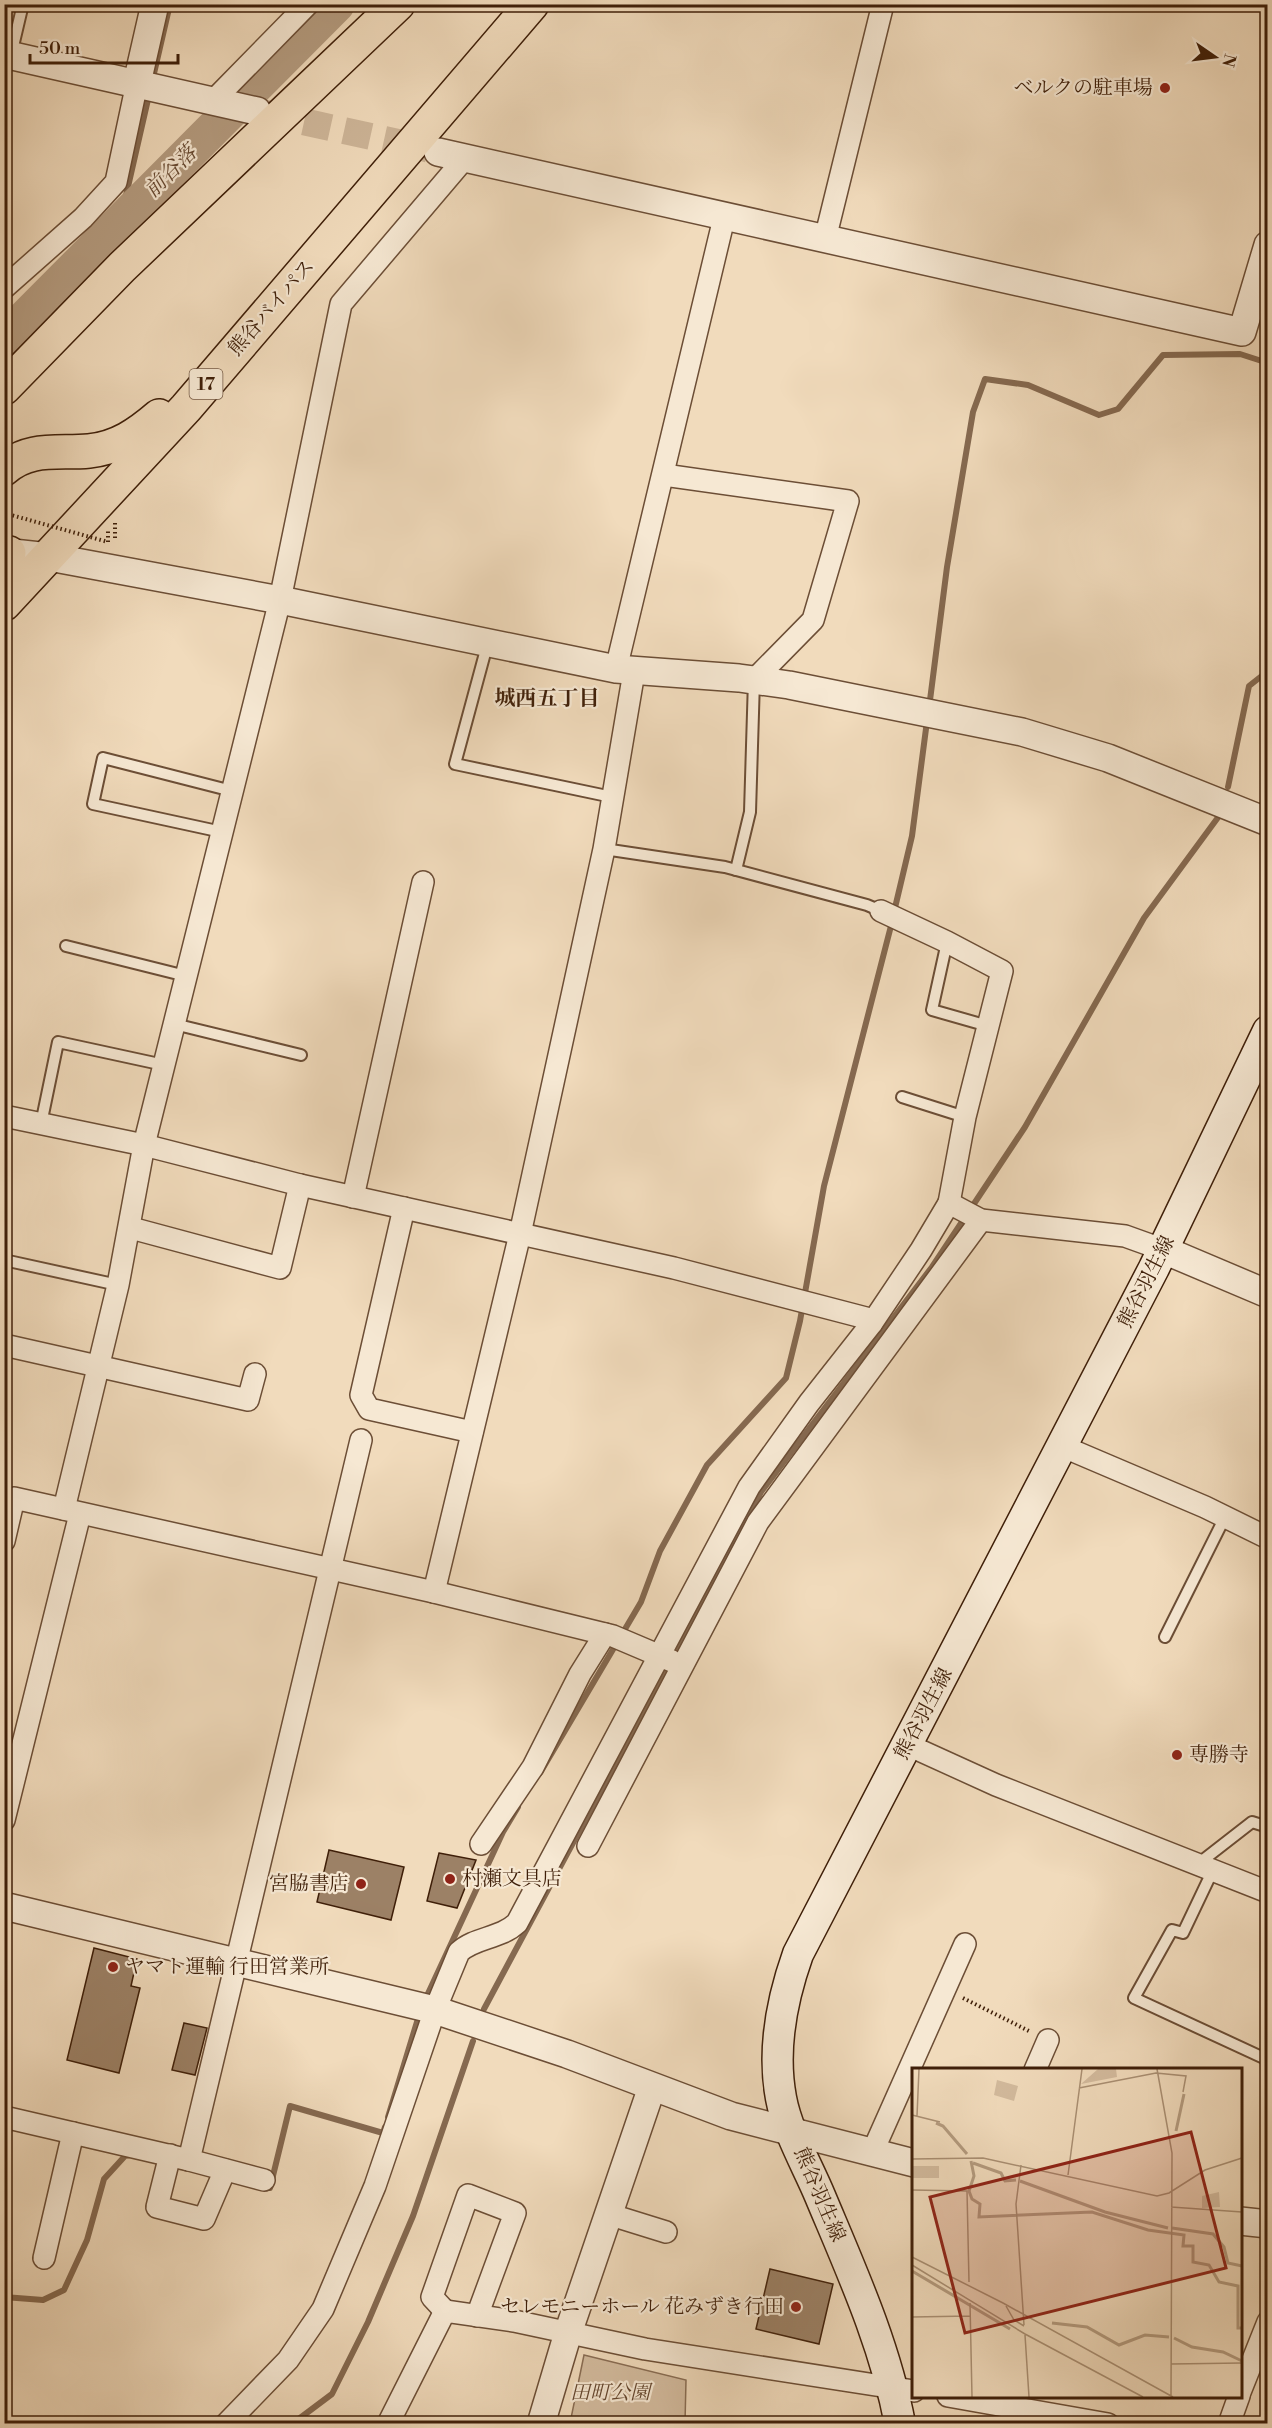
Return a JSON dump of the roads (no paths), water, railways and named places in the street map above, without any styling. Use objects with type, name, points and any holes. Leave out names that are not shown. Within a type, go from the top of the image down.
[{"type":"highway","points":[[4,388],[122,267],[398,4]]},
{"type":"highway","name":"熊谷バイパス","points":[[4,604],[186,408],[532,4]]},
{"type":"highway","name":"17","points":[[4,468],[12,462],[45,451],[90,451],[133,439],[165,411],[186,408]]},
{"type":"main road","name":"熊谷羽生線","points":[[900,2424],[903,2390],[865,2305],[781,2098],[780,2026],[786,1989],[798,1954],[1164,1250],[1268,1031]]},
{"type":"street","points":[[4,288],[83,218],[116,182],[146,86],[155,4]]},
{"type":"street","points":[[213,102],[308,4]]},
{"type":"street","points":[[825,239],[883,4]]},
{"type":"street","points":[[8,54],[257,111]]},
{"type":"street","points":[[438,152],[725,214],[825,239],[1242,332],[1268,245]]},
{"type":"street","points":[[4,1820],[72,1512],[98,1365],[131,1228],[144,1145],[280,600],[341,304],[465,158]]},
{"type":"street","points":[[434,1592],[520,1234],[604,849],[625,670],[664,475],[725,214]]},
{"type":"street","points":[[664,475],[848,501],[813,620],[754,680]]},
{"type":"street","points":[[6,554],[49,557],[280,600],[625,670],[754,680],[1022,732],[1108,758],[1268,822]]},
{"type":"street","points":[[353,1197],[423,882]]},
{"type":"street","points":[[226,2424],[288,2360],[323,2309],[375,2186],[427,2007],[459,1952],[464,1947],[503,1934],[517,1923],[671,1660],[758,1522],[966,1213],[965,1117],[1002,971],[881,911]]},
{"type":"street","points":[[4,1116],[144,1145],[300,1185],[674,1268],[867,1318],[872,1323]]},
{"type":"street","points":[[131,1228],[280,1268],[300,1185]]},
{"type":"street","points":[[404,1208],[361,1395],[369,1409],[472,1432]]},
{"type":"street","points":[[588,1846],[749,1487],[809,1403],[872,1323],[921,1250],[966,1213],[1125,1236],[1268,1294]]},
{"type":"street","points":[[4,1345],[248,1400],[255,1374]]},
{"type":"street","points":[[225,2170],[204,2219],[157,2207],[179,2158],[238,1961],[361,1440]]},
{"type":"street","points":[[1064,1446],[1268,1538]]},
{"type":"street","points":[[4,1541],[9,1497],[434,1592],[614,1636],[671,1660]]},
{"type":"street","points":[[481,1844],[533,1767],[580,1674],[614,1636]]},
{"type":"street","points":[[908,1745],[996,1785],[1268,1892]]},
{"type":"street","points":[[4,1906],[427,2007],[567,2054],[731,2116],[912,2163]]},
{"type":"street","points":[[872,2153],[965,1944]]},
{"type":"street","points":[[1036,2068],[1048,2040]]},
{"type":"street","points":[[541,2424],[567,2332],[652,2087]]},
{"type":"street","points":[[4,2117],[264,2180]]},
{"type":"street","points":[[44,2258],[73,2133]]},
{"type":"street","points":[[477,2316],[515,2213],[468,2195],[432,2297],[445,2311],[567,2332],[645,2349],[903,2390]]},
{"type":"street","points":[[608,2214],[666,2232]]},
{"type":"street","points":[[1242,2221],[1268,2224]]},
{"type":"street","points":[[389,2423],[445,2311]]},
{"type":"street","points":[[1242,2389],[1268,2322]]},
{"type":"street","points":[[954,2398],[1108,2424]]},
{"type":"street","points":[[1229,2424],[1239,2398]]},
{"type":"lane","points":[[8,54],[24,4]]},
{"type":"lane","points":[[488,642],[455,764],[612,796]]},
{"type":"lane","points":[[736,870],[750,812],[754,680]]},
{"type":"lane","points":[[222,832],[93,804],[104,758],[232,791]]},
{"type":"lane","points":[[604,849],[736,870],[867,905],[881,911]]},
{"type":"lane","points":[[947,942],[932,1010],[988,1026]]},
{"type":"lane","points":[[66,946],[186,976]]},
{"type":"lane","points":[[174,1024],[301,1055]]},
{"type":"lane","points":[[41,1124],[58,1042],[164,1065]]},
{"type":"lane","points":[[902,1097],[965,1117]]},
{"type":"lane","points":[[4,1260],[118,1285]]},
{"type":"lane","points":[[1165,1637],[1225,1517]]},
{"type":"lane","points":[[1268,1827],[1252,1822],[1206,1867],[1183,1933],[1172,1930],[1134,1998],[1268,2060]]},
{"type":"waterway","points":[[152,82],[170,4]]},
{"type":"waterway","name":"前谷落","points":[[4,339],[337,4]]},
{"type":"waterway","points":[[119,226],[149,95]]},
{"type":"waterway","points":[[929,708],[947,567],[973,412],[985,379],[1028,385],[1099,415],[1118,409],[1163,355],[1240,354],[1268,363]]},
{"type":"waterway","points":[[1228,787],[1249,686],[1268,671]]},
{"type":"waterway","points":[[894,912],[912,836],[927,721]]},
{"type":"waterway","points":[[484,2009],[761,1492],[932,1267],[1025,1127],[1144,918],[1222,812]]},
{"type":"waterway","points":[[540,1773],[641,1602],[660,1551],[707,1465],[786,1378],[800,1321],[824,1186],[892,922]]},
{"type":"waterway","points":[[425,2000],[503,1832],[518,1807]]},
{"type":"waterway","points":[[388,2117],[420,2012]]},
{"type":"waterway","points":[[292,2424],[332,2394],[368,2322],[413,2216],[473,2041]]},
{"type":"waterway","points":[[262,2186],[270,2188],[290,2106],[383,2133],[385,2127]]},
{"type":"waterway","points":[[4,2297],[43,2300],[64,2290],[87,2240],[104,2179],[125,2156],[130,2155]]},
{"type":"tunnel","points":[[264,113],[428,149]]},
{"type":"place","name":"ベルクの駐車場","points":[[1165,88]]},
{"type":"place","name":"専勝寺","points":[[1177,1755]]},
{"type":"place","name":"村瀬文具店","points":[[450,1879]]},
{"type":"place","name":"宮脇書店","points":[[361,1884]]},
{"type":"place","name":"ヤマト運輸 行田営業所","points":[[113,1967]]},
{"type":"place","name":"セレモニーホール 花みずき行田","points":[[796,2307]]},
{"type":"district","name":"城西五丁目","points":[[547,699]]},
{"type":"park label","name":"田町公園","points":[[610,2393]]}]
